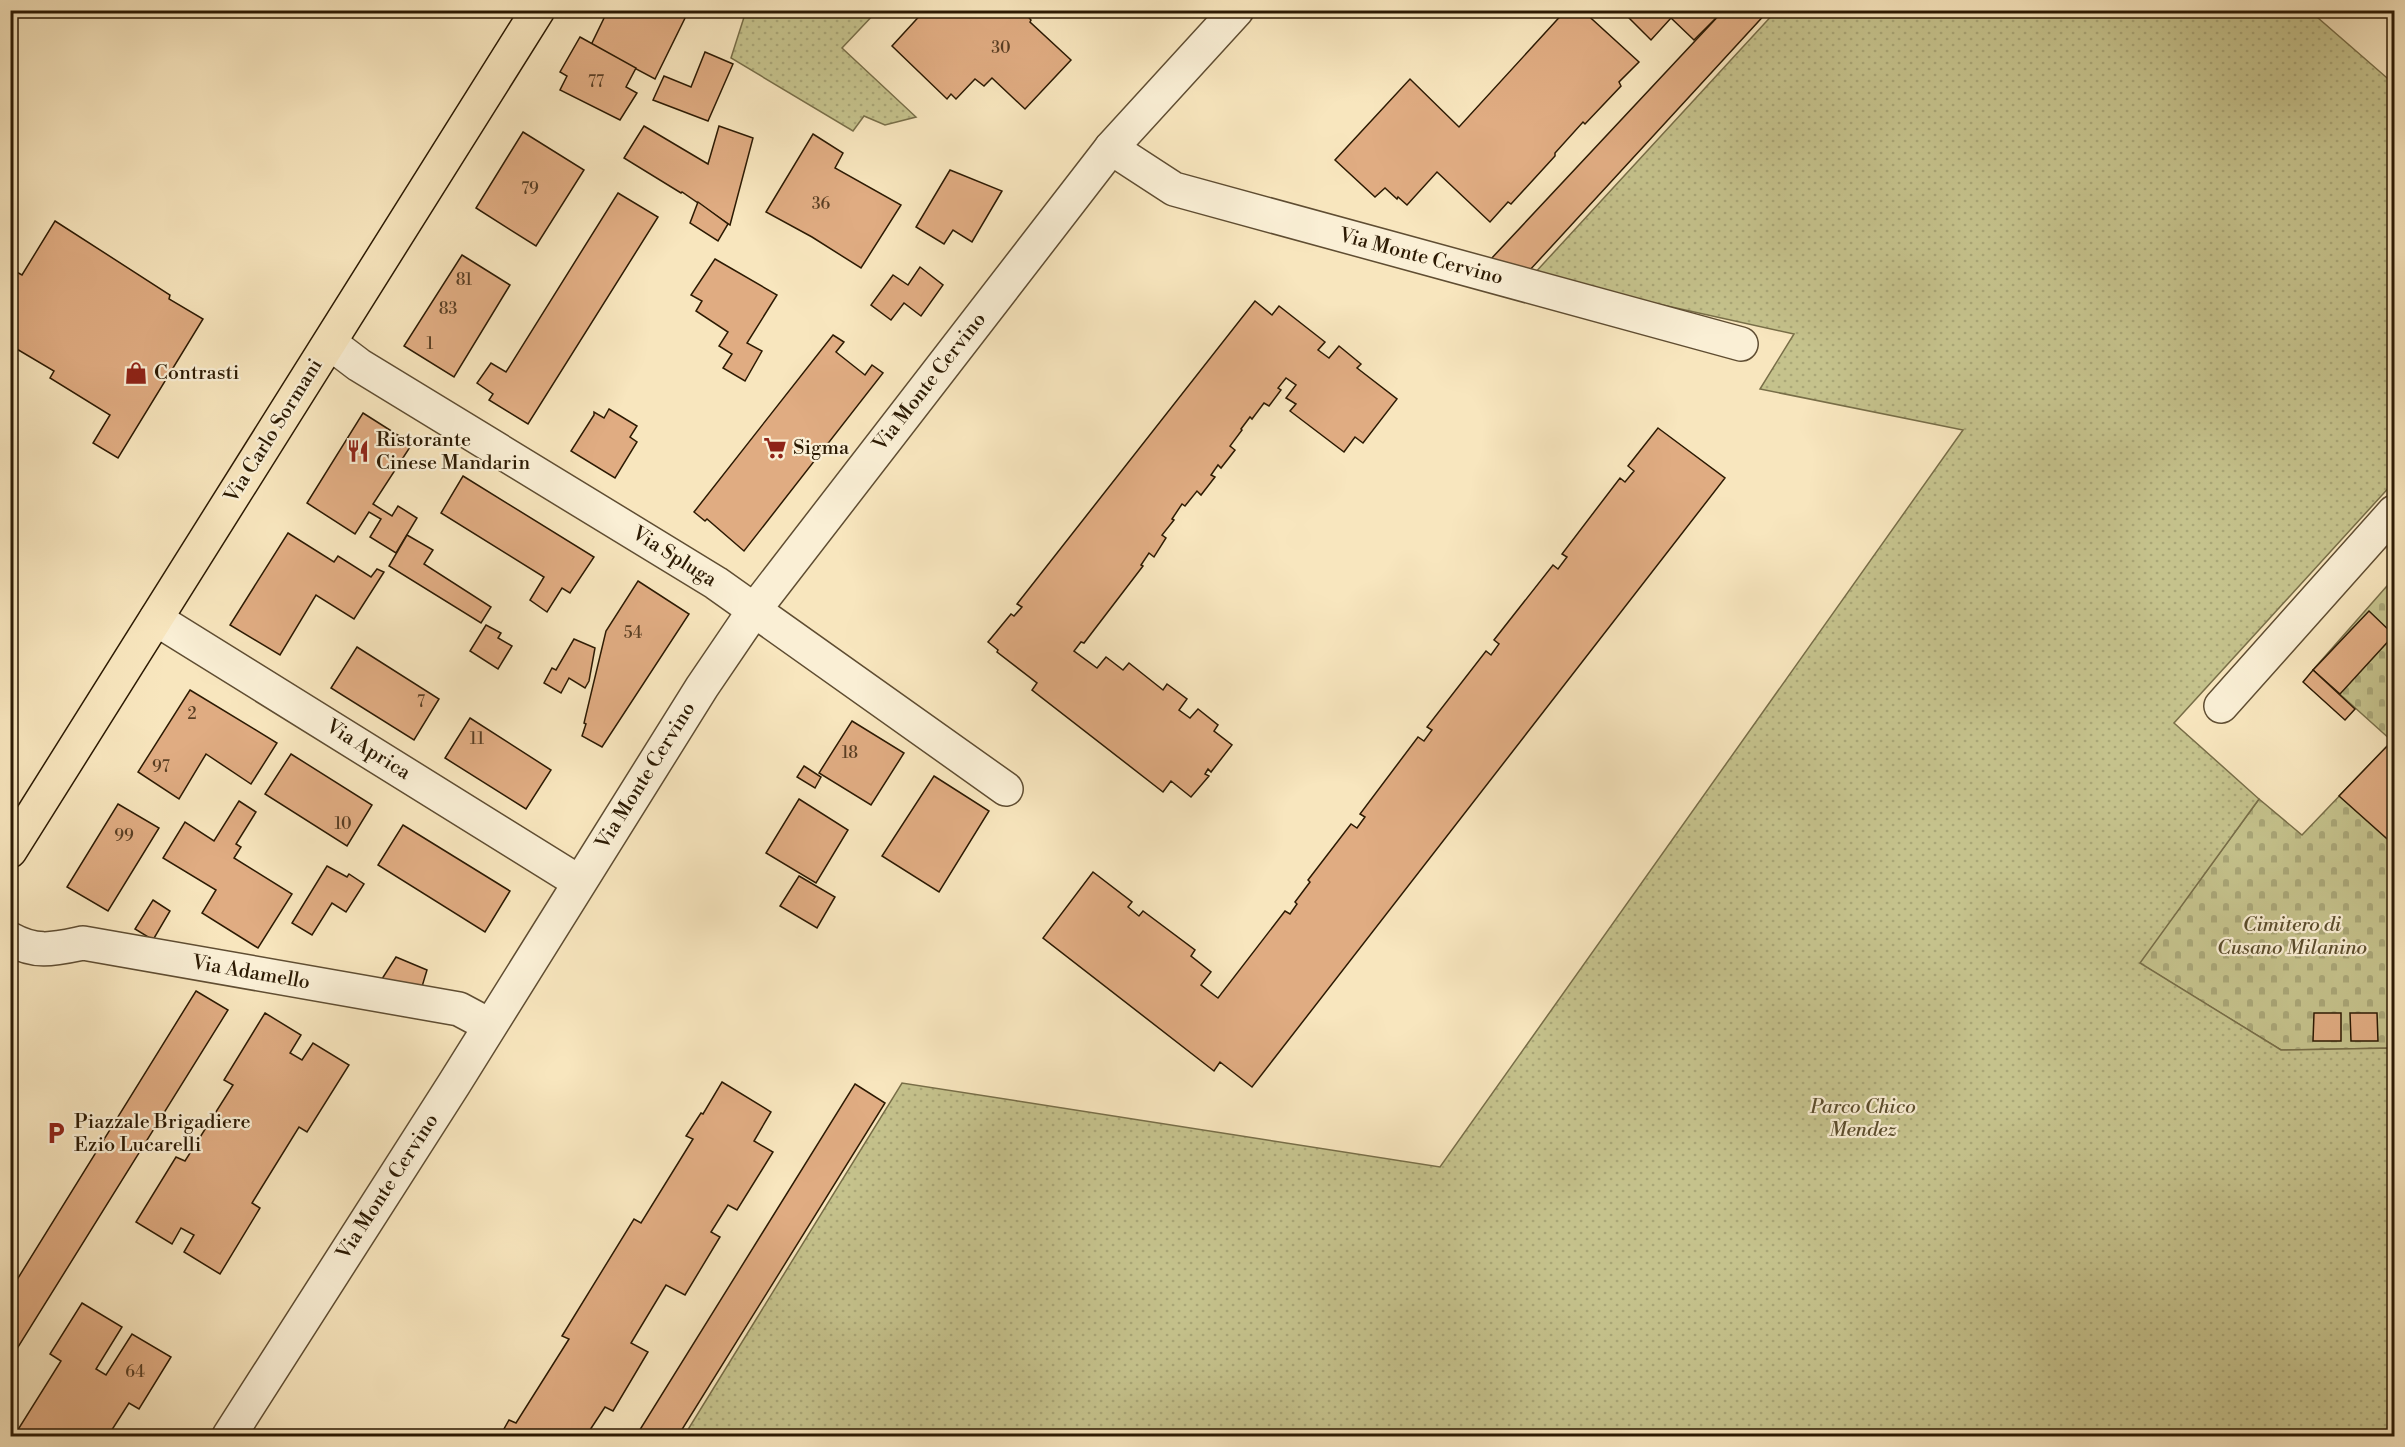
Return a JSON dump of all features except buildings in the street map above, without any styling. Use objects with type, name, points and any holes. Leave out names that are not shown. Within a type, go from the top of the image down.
[{"type":"main road","name":"Via Carlo Sormani","points":[[10,851],[538,10]]},
{"type":"street","name":"Via Monte Cervino","points":[[229,1437],[702,687],[755,609],[1111,148],[1237,10]]},
{"type":"street","name":"Via Monte Cervino","points":[[1111,148],[1174,189],[1741,344]]},
{"type":"street","name":"Via Spluga","points":[[330,343],[359,365],[755,609],[1006,789]]},
{"type":"street","points":[[2221,706],[2394,512]]},
{"type":"street","name":"Via Aprica","points":[[156,619],[579,882]]},
{"type":"street","name":"Via Adamello","points":[[10,939],[25,947],[47,951],[83,943],[459,1009],[489,1025]]},
{"type":"green space","points":[[746,11],[877,11],[842,48],[916,117],[885,125],[864,116],[853,131],[731,58]]},
{"type":"green space","name":"Parco Chico Mendez","points":[[1776,11],[2310,11],[2394,84],[2394,482],[2174,723],[2259,799],[2140,963],[2281,1050],[2394,1048],[2394,1436],[684,1436],[902,1083],[1440,1167],[1963,430],[1760,389],[1794,334],[1532,276]]},
{"type":"green space","name":"Cimitero di Cusano Milanino","points":[[2394,578],[2394,1048],[2281,1050],[2139,963],[2259,799],[2302,835],[2392,741],[2313,670]]},
{"type":"place","name":"Contrasti","points":[[136,373]]},
{"type":"place","name":"Sigma","points":[[775,448]]},
{"type":"place","name":"Ristorante Cinese Mandarin","points":[[358,451]]},
{"type":"place","name":"Piazzale Brigadiere Ezio Lucarelli","points":[[56,1133]]}]
